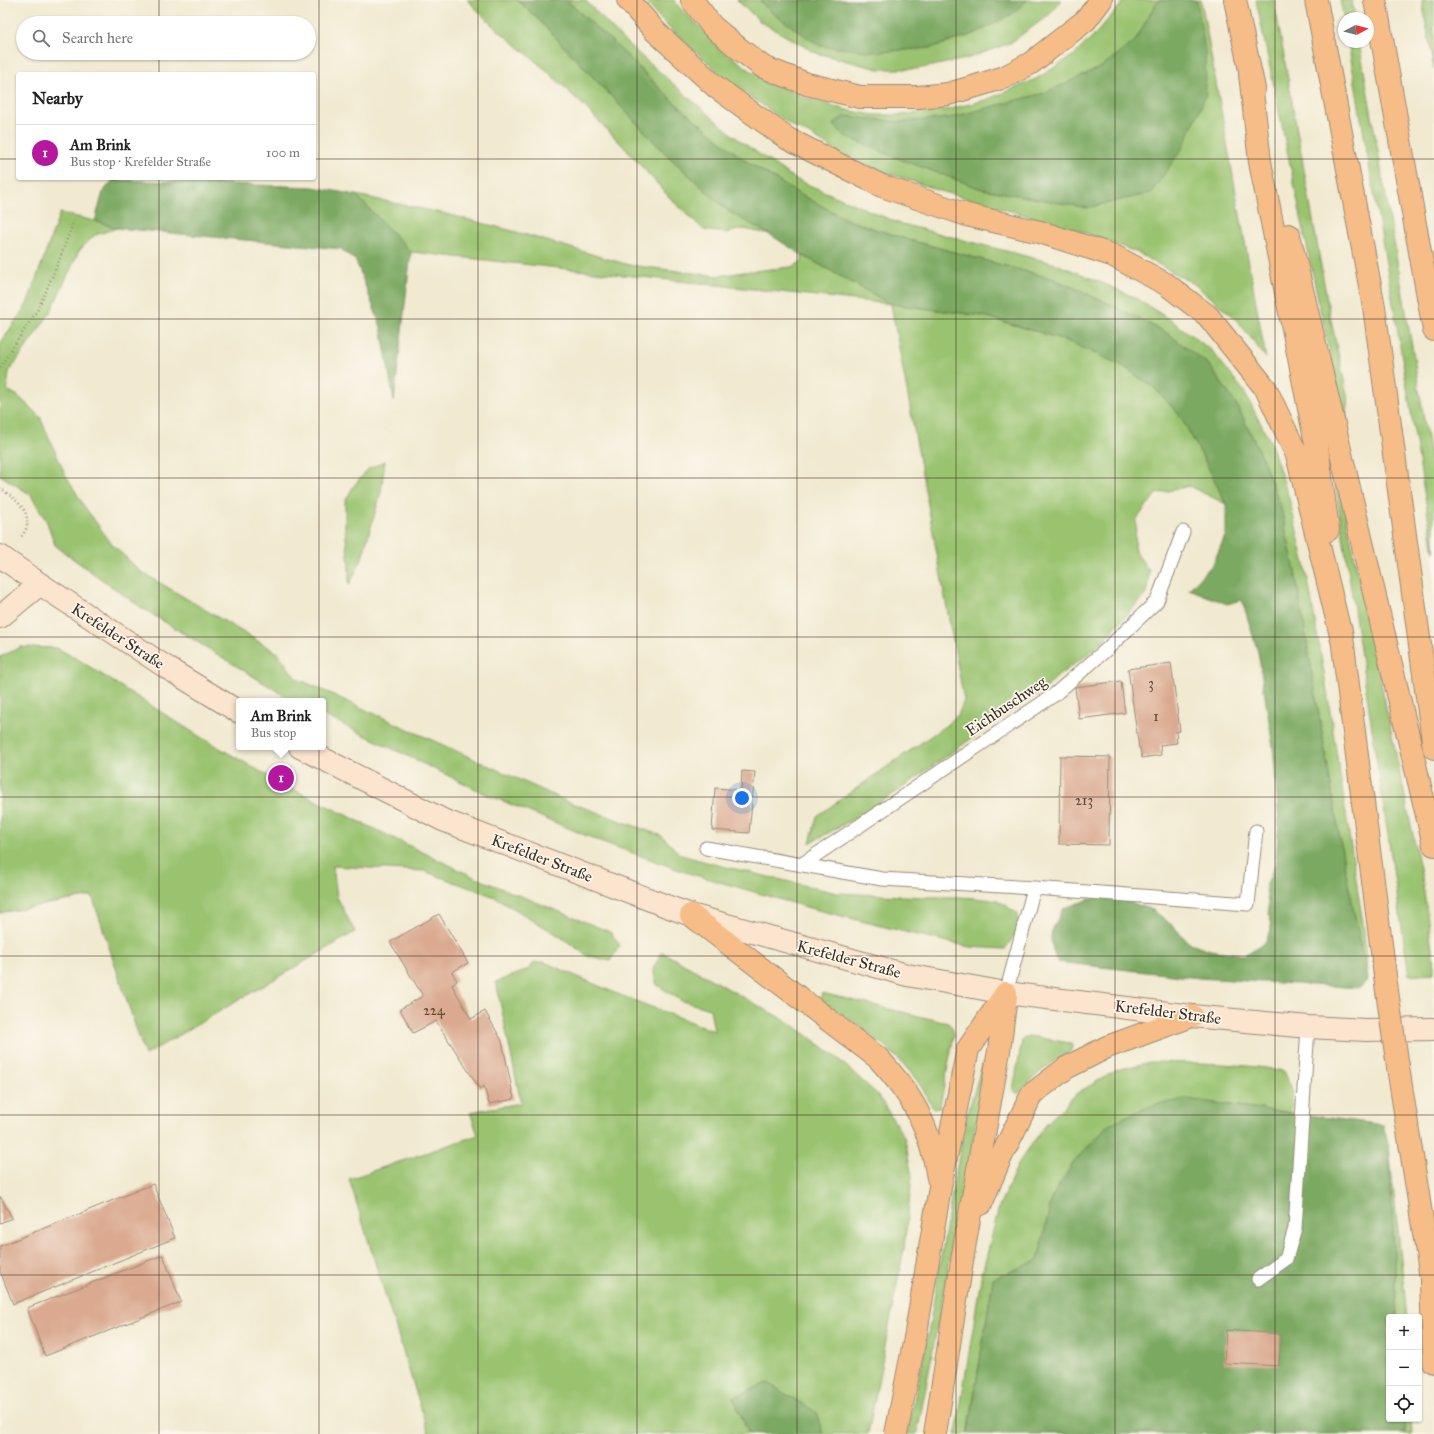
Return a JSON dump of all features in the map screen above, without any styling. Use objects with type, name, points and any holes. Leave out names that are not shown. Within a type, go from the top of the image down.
[{"type":"highway","points":[[628,0],[656,32],[716,87],[788,139],[882,186],[967,215],[1040,232],[1112,255],[1166,284],[1208,316],[1266,389],[1297,455],[1343,644]]},
{"type":"highway","points":[[692,0],[712,26],[764,67],[807,84],[860,97],[918,97],[948,94],[1005,77],[1031,63],[1086,20],[1101,0]]},
{"type":"highway","points":[[1236,0],[1250,74],[1434,845]]},
{"type":"highway","points":[[1316,0],[1374,307],[1434,748]]},
{"type":"highway","points":[[1375,0],[1434,330]]},
{"type":"highway","points":[[1250,74],[1260,162],[1318,454],[1385,977],[1433,1288],[1434,1362]]},
{"type":"highway","points":[[690,915],[884,1064],[908,1093],[927,1130],[935,1159],[940,1187]]},
{"type":"highway","points":[[896,1434],[916,1333],[940,1187],[968,1049],[1006,993]]},
{"type":"highway","points":[[935,1434],[965,1242],[999,1051],[1006,993]]},
{"type":"highway","points":[[965,1242],[999,1161],[1032,1094],[1066,1068],[1107,1046],[1192,1016]]},
{"type":"main road","name":"Krefelder Straße","points":[[4,559],[169,669],[236,710]]},
{"type":"main road","points":[[0,617],[40,584]]},
{"type":"main road","name":"Krefelder Straße","points":[[306,750],[443,820],[690,915],[907,975],[1006,993],[1192,1016],[1308,1027],[1366,1030],[1434,1028]]},
{"type":"lane","name":"Eichbuschweg","points":[[801,865],[1054,695],[1108,649],[1156,601],[1183,532]]},
{"type":"lane","points":[[706,848],[882,879],[1034,888],[1248,904],[1256,831]]},
{"type":"lane","points":[[1006,993],[1034,888]]},
{"type":"lane","points":[[1258,1279],[1286,1259],[1295,1228],[1308,1027]]},
{"type":"path","points":[[0,367],[38,309],[74,221]]},
{"type":"path","points":[[0,488],[18,501],[26,514],[27,526],[4,559]]},
{"type":"green space","points":[[467,0],[517,0],[537,18],[666,154],[728,211],[769,234],[744,229],[725,233],[704,230],[670,198],[626,149],[583,105],[545,69],[492,25]]},
{"type":"green space","points":[[517,0],[566,0],[617,46],[676,104],[743,159],[794,191],[848,220],[909,240],[1054,279],[1112,305],[1167,333],[1209,365],[1236,404],[1259,450],[1280,504],[1295,571],[1344,864],[1368,979],[1360,988],[1199,978],[1057,962],[1054,953],[1051,939],[1053,929],[1064,908],[1099,896],[1127,901],[1153,910],[1174,927],[1188,942],[1210,950],[1244,955],[1264,944],[1271,930],[1266,887],[1276,862],[1279,821],[1273,747],[1258,652],[1242,600],[1227,604],[1189,589],[1213,564],[1226,534],[1226,504],[1181,417],[1155,388],[1123,366],[1065,340],[984,316],[891,304],[802,255],[728,211],[666,154],[537,18]]},
{"type":"green space","points":[[566,0],[585,0],[623,40],[688,97],[739,140],[795,179],[898,223],[1056,264],[1086,276],[1134,297],[1175,323],[1212,351],[1243,390],[1270,441],[1289,498],[1306,569],[1325,679],[1364,931],[1368,979],[1344,864],[1295,571],[1280,504],[1259,450],[1236,404],[1209,365],[1167,333],[1112,305],[1054,279],[909,240],[848,220],[794,191],[743,159],[676,104],[617,46]]},
{"type":"green space","points":[[644,0],[674,0],[679,7],[727,53],[754,73],[805,98],[846,110],[873,115],[901,115],[950,109],[986,100],[1036,79],[1074,55],[1099,30],[1125,0],[1201,0],[1266,358],[1238,321],[1194,284],[1136,252],[1080,231],[941,191],[872,168],[837,152],[811,135],[792,126],[727,80],[666,25]]},
{"type":"green space","points":[[737,0],[759,0],[771,12],[878,52],[930,48],[974,34],[1012,14],[1027,0],[1062,0],[1049,15],[1010,43],[966,59],[917,69],[878,69],[816,53],[761,22]]},
{"type":"green space","points":[[759,0],[1027,0],[1012,14],[974,34],[930,48],[878,52],[820,46],[771,12]]},
{"type":"green space","points":[[1158,0],[1194,0],[1197,2],[1205,51],[1206,95],[1183,147],[1151,193],[1087,208],[982,189],[891,156],[845,136],[833,124],[845,116],[900,122],[949,118],[1044,93],[1101,67],[1135,41]]},
{"type":"green space","points":[[1256,0],[1274,0],[1329,311],[1348,399],[1345,422],[1321,314]]},
{"type":"green space","points":[[1340,0],[1352,0],[1354,12],[1343,12]]},
{"type":"green space","points":[[1422,0],[1434,0],[1434,69]]},
{"type":"green space","points":[[1349,48],[1360,48],[1413,352],[1434,481],[1434,552]]},
{"type":"green space","points":[[113,180],[313,187],[356,195],[411,252],[394,401],[381,327],[356,261],[341,249],[116,228],[95,221],[103,192]]},
{"type":"green space","points":[[356,195],[446,214],[513,231],[629,265],[719,276],[791,267],[802,262],[802,255],[891,304],[411,252]]},
{"type":"green space","points":[[60,213],[117,228],[95,235],[79,251],[50,313],[9,372],[7,390],[18,396],[40,417],[65,474],[84,506],[111,543],[140,571],[278,653],[296,678],[566,801],[662,836],[681,855],[837,893],[961,897],[997,900],[1017,913],[1018,930],[1005,949],[970,947],[806,907],[685,872],[597,840],[488,795],[326,716],[326,698],[288,698],[142,608],[55,545],[47,522],[31,495],[0,475],[0,344],[27,304]]},
{"type":"green space","points":[[891,304],[984,316],[1065,340],[1123,366],[1155,388],[1181,417],[1226,504],[1189,486],[1156,494],[1136,520],[1135,551],[1149,571],[1147,593],[1094,650],[1059,675],[1042,691],[993,723],[895,793],[850,821],[810,843],[817,816],[945,726],[958,715],[964,701]]},
{"type":"green space","points":[[385,461],[381,492],[362,558],[349,585],[349,564],[345,529],[345,502],[353,487],[367,470]]},
{"type":"green space","points":[[1335,483],[1343,502],[1422,878],[1434,973],[1409,975]]},
{"type":"green space","points":[[21,647],[57,648],[79,660],[202,738],[286,786],[476,878],[610,932],[620,945],[610,961],[586,955],[561,937],[495,897],[424,871],[333,866],[337,897],[355,932],[145,1055],[92,896],[0,913],[0,657]]},
{"type":"green space","points":[[662,952],[793,1025],[835,1056],[878,1095],[905,1139],[912,1177],[904,1248],[868,1434],[823,1434],[815,1412],[733,1397],[749,1434],[429,1434],[349,1179],[478,1135],[470,1112],[521,1103],[496,982],[529,969],[534,963],[544,962],[615,993],[714,1031],[710,1009],[682,1001],[657,985],[653,969]]},
{"type":"green space","points":[[822,993],[948,1023],[952,1027],[954,1035],[940,1107],[933,1108],[921,1086],[888,1049],[862,1028],[820,1000]]},
{"type":"green space","points":[[1029,1036],[1070,1043],[1072,1046],[1071,1051],[1043,1070],[1018,1094],[1013,1090],[1022,1041],[1025,1037]]},
{"type":"green space","points":[[1151,1062],[1234,1065],[1284,1071],[1291,1092],[1291,1113],[1185,1099],[1052,1197],[1039,1260],[993,1279],[968,1434],[956,1434],[981,1278],[999,1207],[1019,1162],[1047,1123],[1077,1093],[1117,1070]]},
{"type":"green space","points":[[983,1063],[987,1070],[917,1434],[907,1434],[928,1334],[967,1115]]},
{"type":"green space","points":[[1185,1099],[1383,1125],[1389,1147],[1397,1314],[1386,1314],[1386,1422],[1405,1422],[1406,1434],[968,1434],[993,1279],[1038,1260],[1052,1197],[1075,1160],[1110,1124],[1146,1107]]},
{"type":"green space","points":[[1389,1147],[1407,1314],[1397,1314]]},
{"type":"green space","points":[[768,1383],[816,1412],[823,1434],[749,1434],[733,1397]]},
{"type":"green space","points":[[1405,1422],[1412,1422],[1413,1434],[1406,1434]]},
{"type":"building","points":[[1171,663],[1180,731],[1176,732],[1177,743],[1160,745],[1161,755],[1142,758],[1139,748],[1128,669]]},
{"type":"building","points":[[1121,681],[1125,713],[1079,719],[1075,687]]},
{"type":"building","points":[[1060,756],[1110,757],[1109,845],[1059,844]]},
{"type":"building","points":[[742,771],[755,772],[749,833],[712,830],[715,788],[741,790]]},
{"type":"building","points":[[439,914],[468,963],[452,972],[457,981],[452,985],[471,1019],[485,1011],[502,1041],[514,1099],[489,1104],[484,1086],[480,1089],[436,1021],[413,1033],[400,1009],[423,996],[390,942]]},
{"type":"building","points":[[153,1184],[175,1238],[13,1304],[0,1271],[0,1246]]},
{"type":"building","points":[[0,1196],[12,1218],[0,1223]]},
{"type":"building","points":[[163,1255],[181,1302],[45,1356],[27,1308]]},
{"type":"building","points":[[1226,1330],[1281,1334],[1279,1366],[1224,1363]]},
{"type":"place","name":"Am Brink","points":[[281,778]]}]
